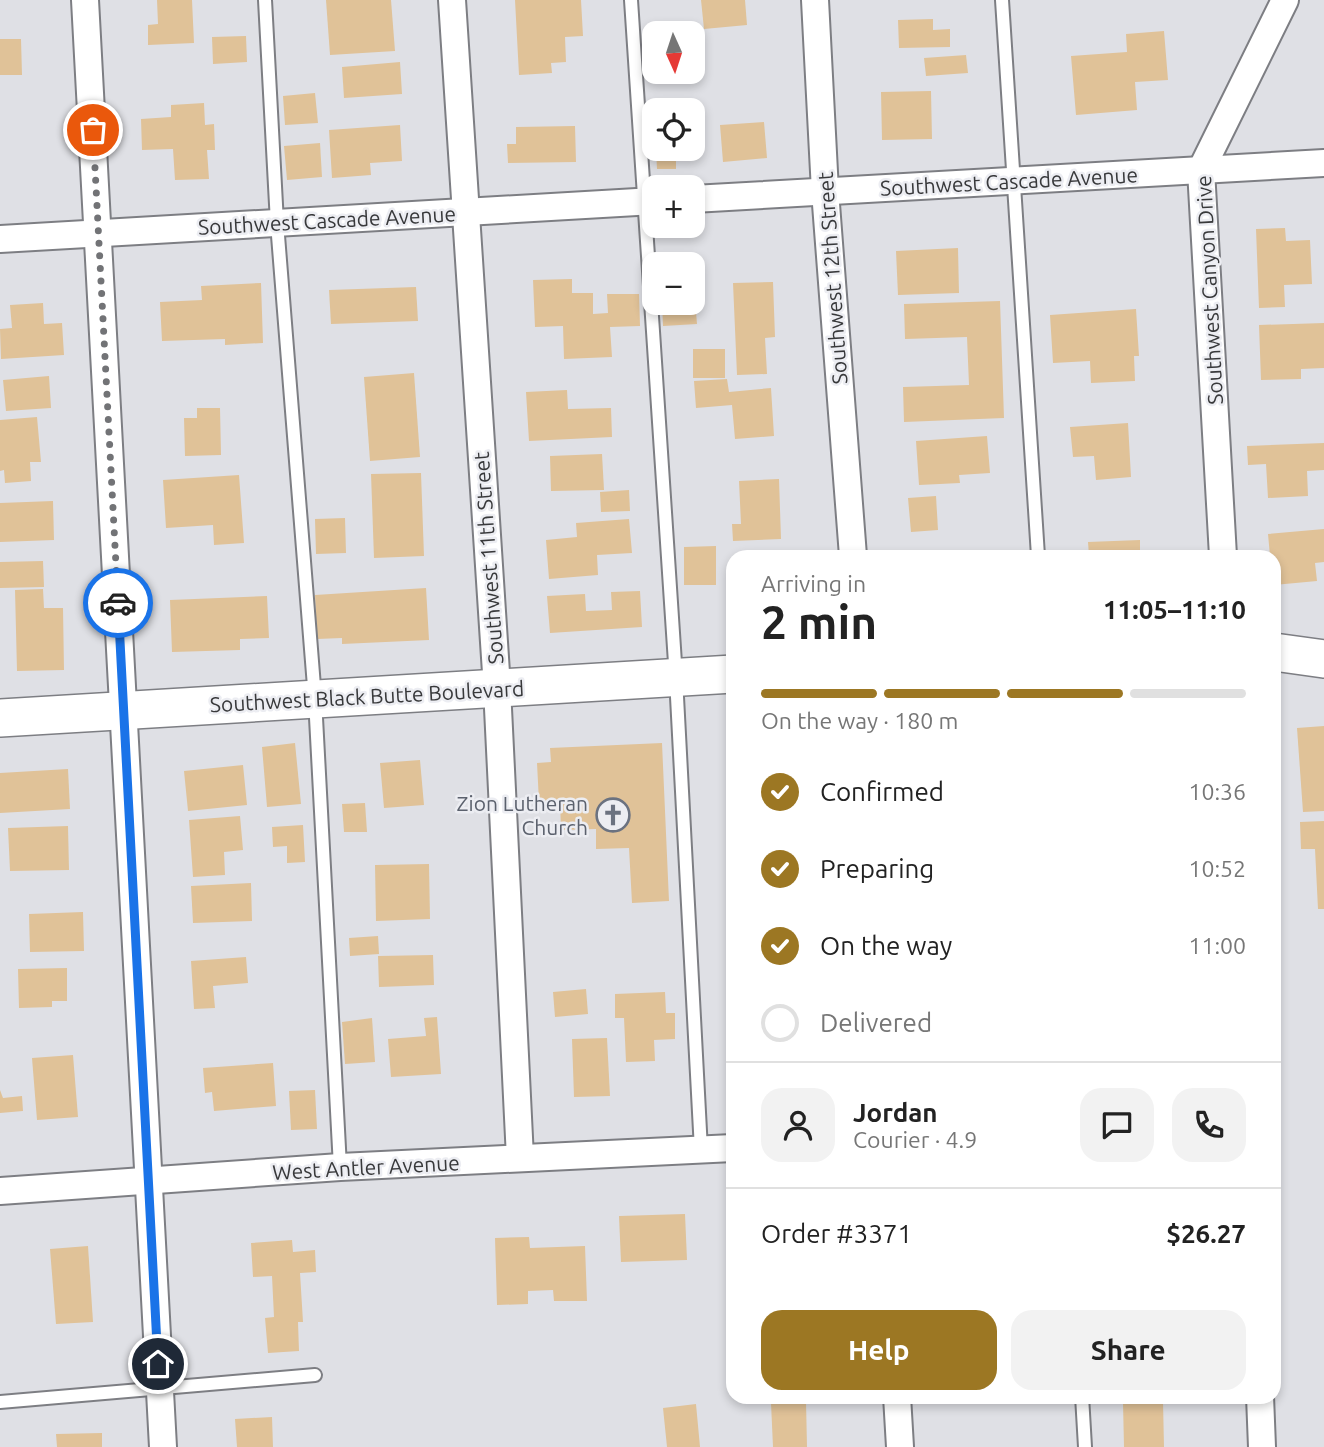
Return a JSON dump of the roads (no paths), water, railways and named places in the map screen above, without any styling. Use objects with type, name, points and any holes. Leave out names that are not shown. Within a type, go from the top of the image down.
[{"type":"street","points":[[85,0],[163,1447]]},
{"type":"street","name":"Southwest 11th Street","points":[[452,0],[497,688],[520,1158]]},
{"type":"street","name":"Southwest 12th Street","points":[[815,0],[824,191],[853,550]]},
{"type":"street","name":"Southwest Canyon Drive","points":[[1223,550],[1201,170],[1285,0]]},
{"type":"street","name":"Southwest Cascade Avenue","points":[[705,198],[1324,163]]},
{"type":"street","name":"Southwest Cascade Avenue","points":[[0,239],[642,202]]},
{"type":"street","points":[[1281,653],[1324,659]]},
{"type":"street","name":"Southwest Black Butte Boulevard","points":[[0,718],[726,674]]},
{"type":"street","name":"West Antler Avenue","points":[[0,1191],[340,1167],[726,1148]]},
{"type":"street","points":[[897,1404],[900,1447]]},
{"type":"street","points":[[1260,1404],[1262,1447]]},
{"type":"lane","points":[[265,0],[277,223],[315,698],[340,1167]]},
{"type":"lane","points":[[631,0],[646,175]]},
{"type":"lane","points":[[1002,0],[1011,181],[1038,550]]},
{"type":"lane","points":[[650,238],[701,1150]]},
{"type":"lane","points":[[0,1402],[160,1391],[315,1375]]},
{"type":"lane","points":[[1082,1404],[1085,1447]]},
{"type":"place","name":"Zion Lutheran Church","points":[[613,815]]}]
